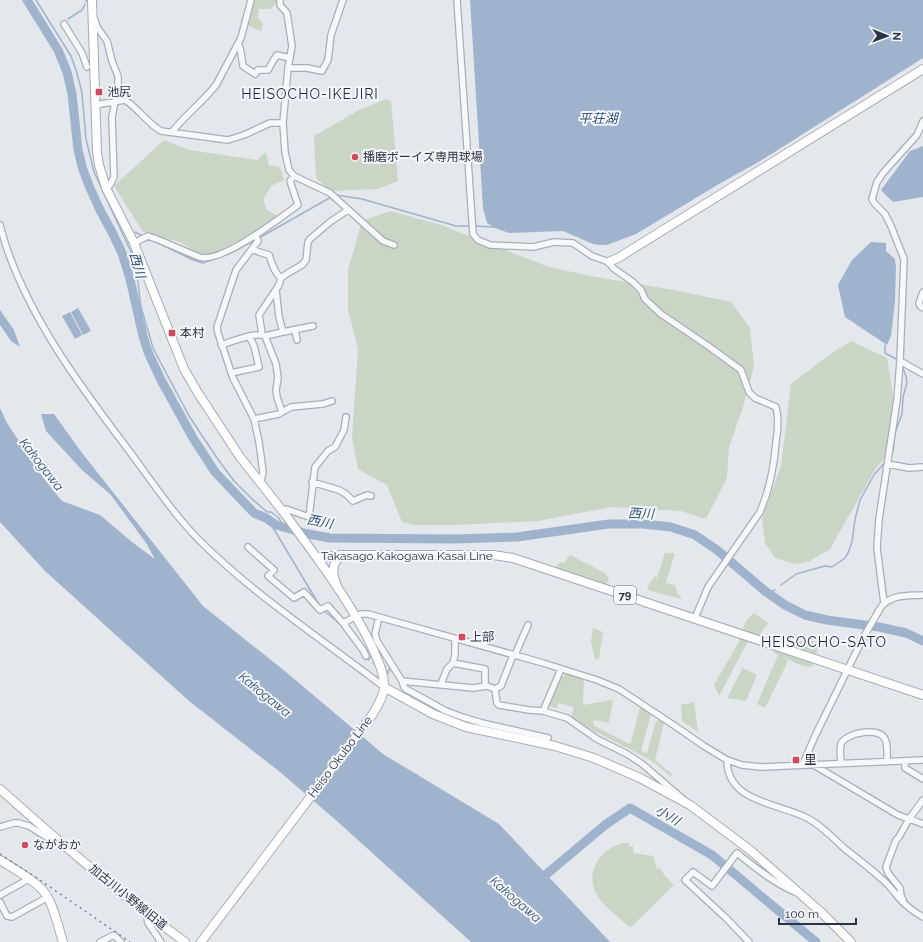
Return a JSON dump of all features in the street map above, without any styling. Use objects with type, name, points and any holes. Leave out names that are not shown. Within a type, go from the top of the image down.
[{"type":"main road","name":"Takasago Kakogawa Kasai Line","points":[[92,0],[97,152],[99,165],[106,188],[134,243],[184,369],[232,445],[317,558],[341,555],[493,556],[514,558],[923,695]]},
{"type":"main road","points":[[608,262],[618,258],[923,69]]},
{"type":"main road","points":[[336,586],[333,568],[337,559],[341,555]]},
{"type":"main road","points":[[317,558],[357,616],[379,662],[384,690],[449,721],[497,734],[555,746],[594,758],[640,778],[690,806],[750,850],[851,942]]},
{"type":"main road","name":"Heiso Okubo Line","points":[[201,942],[373,714],[384,690]]},
{"type":"main road","name":"加古川小野線旧道","points":[[0,789],[146,914],[185,942]]},
{"type":"main road","points":[[0,860],[39,886],[48,897],[63,942]]},
{"type":"street","points":[[172,132],[210,92],[241,38],[251,0]]},
{"type":"street","points":[[280,0],[280,5],[287,13],[292,46],[288,68],[283,124],[286,158],[289,170],[294,176],[330,193],[383,241],[394,245]]},
{"type":"street","points":[[288,68],[307,68],[322,71],[328,60],[331,35],[343,0]]},
{"type":"street","points":[[457,0],[473,234],[478,240],[490,245],[533,247],[554,242],[573,243],[592,256],[608,262],[612,268],[633,282],[641,290],[645,299],[660,314],[741,370],[749,392],[755,398],[776,407],[778,424],[774,468],[769,488],[760,512],[708,587],[695,618]]},
{"type":"street","points":[[92,12],[97,27],[107,41],[112,61],[118,76],[112,117],[114,177],[106,188]]},
{"type":"street","points":[[64,24],[82,53],[87,67]]},
{"type":"street","points":[[237,45],[240,46],[244,66],[255,74],[258,70],[268,70],[277,55],[290,58]]},
{"type":"street","points":[[82,53],[93,46]]},
{"type":"street","points":[[95,104],[124,100],[142,113],[156,128],[166,132],[228,140],[244,135],[270,123],[283,124]]},
{"type":"street","points":[[884,603],[877,548],[879,519],[897,400],[904,259],[885,214],[872,199],[883,173],[917,135],[923,121]]},
{"type":"street","points":[[134,243],[148,236],[204,259],[222,254],[256,236],[298,205],[290,181],[294,176]]},
{"type":"street","points":[[282,412],[276,390],[278,378],[276,364],[264,335],[259,315],[276,290],[281,278],[302,265],[306,260],[308,242],[310,239],[330,222],[348,210]]},
{"type":"street","points":[[0,225],[18,276],[48,335],[111,429],[188,528],[222,562],[261,595],[337,651],[384,690]]},
{"type":"street","points":[[256,236],[258,241],[236,270],[216,327],[231,373],[254,419],[260,442],[263,472],[261,482]]},
{"type":"street","points":[[252,249],[269,255],[273,268],[281,278]]},
{"type":"street","points":[[276,290],[279,317],[283,332]]},
{"type":"street","points":[[923,292],[919,303],[923,308]]},
{"type":"street","points":[[221,345],[249,336],[264,335],[313,326]]},
{"type":"street","points":[[295,330],[297,340]]},
{"type":"street","points":[[231,373],[260,367],[254,346],[249,336]]},
{"type":"street","points":[[900,361],[923,374]]},
{"type":"street","points":[[254,419],[279,414],[291,407],[323,404],[332,401]]},
{"type":"street","points":[[284,513],[286,509],[309,518],[314,466],[328,451],[335,447],[344,430],[346,417]]},
{"type":"street","points":[[888,464],[909,468],[923,467]]},
{"type":"street","points":[[312,482],[339,490],[353,501],[367,495],[372,496]]},
{"type":"street","points":[[248,547],[274,570],[268,576],[294,598],[304,592],[320,610],[328,606],[343,623],[366,656]]},
{"type":"street","points":[[803,764],[863,638],[884,603],[901,596],[923,595]]},
{"type":"street","points":[[343,623],[364,613],[597,680],[619,689],[704,746],[727,760],[742,765],[761,767],[923,760]]},
{"type":"street","points":[[379,617],[375,634],[377,641],[406,689],[446,711],[482,723],[548,738]]},
{"type":"street","points":[[390,672],[401,679],[473,688],[485,686],[495,689],[501,686],[528,625]]},
{"type":"street","points":[[441,684],[448,669],[453,663],[455,654],[455,639]]},
{"type":"street","points":[[453,663],[485,669],[485,686]]},
{"type":"street","points":[[543,711],[561,669]]},
{"type":"street","points":[[495,689],[497,704],[499,705],[543,711],[567,718],[597,739],[627,754],[643,765],[690,806]]},
{"type":"street","points":[[841,763],[840,750],[841,744],[844,740],[859,733],[872,732],[882,735],[885,739],[887,761]]},
{"type":"street","points":[[727,760],[727,770],[744,794],[758,801],[804,816],[884,880],[904,903],[923,917]]},
{"type":"street","points":[[905,760],[905,768],[923,779]]},
{"type":"street","points":[[812,764],[884,807],[908,819],[923,824]]},
{"type":"street","points":[[904,903],[900,888],[888,873],[886,865],[896,840],[908,819],[923,800]]},
{"type":"street","points":[[0,827],[18,823],[29,826],[48,838],[59,840]]},
{"type":"street","points":[[749,942],[726,918],[685,880],[693,872],[712,886],[737,854],[788,889],[798,893]]},
{"type":"street","points":[[0,894],[29,879]]},
{"type":"street","points":[[0,902],[7,916],[12,916],[48,897]]},
{"type":"street","points":[[146,914],[148,923],[161,942]]},
{"type":"street","points":[[100,942],[111,938],[122,942]]},
{"type":"green space","points":[[253,0],[278,0],[277,3],[270,9],[259,9],[258,18],[263,23],[261,31],[246,25]]},
{"type":"green space","name":"播磨ボーイズ専用球場","points":[[386,99],[391,101],[398,181],[378,189],[330,191],[316,178],[314,136],[361,109]]},
{"type":"green space","points":[[164,140],[189,150],[257,160],[266,152],[269,165],[280,167],[284,180],[271,186],[263,200],[267,210],[278,216],[255,232],[209,255],[200,254],[180,242],[143,232],[114,186]]},
{"type":"green space","points":[[390,211],[441,225],[549,267],[731,302],[750,328],[754,366],[743,407],[729,447],[727,478],[706,519],[681,511],[611,507],[538,521],[456,525],[414,525],[402,522],[387,485],[358,469],[352,437],[358,349],[348,309],[348,270],[362,221]]},
{"type":"green space","points":[[851,341],[887,358],[895,407],[886,457],[876,468],[830,549],[810,561],[802,563],[795,564],[775,558],[765,543],[762,518],[781,466],[791,384],[826,357]]},
{"type":"green space","points":[[665,553],[675,553],[666,583],[675,585],[678,594],[682,599],[647,590],[649,584],[655,576],[657,578]]},
{"type":"green space","points":[[570,555],[605,573],[609,578],[607,584],[556,568],[558,563],[564,563]]},
{"type":"green space","points":[[754,613],[768,623],[758,637],[742,631],[746,621]]},
{"type":"green space","points":[[593,628],[603,632],[599,659],[595,659],[591,641]]},
{"type":"green space","points":[[777,637],[798,641],[821,641],[816,654],[777,641]]},
{"type":"green space","points":[[741,638],[748,641],[719,696],[714,685]]},
{"type":"green space","points":[[774,648],[814,662],[812,667],[803,666],[782,656],[788,661],[765,708],[757,704],[778,655],[773,652]]},
{"type":"green space","points":[[743,668],[757,675],[746,701],[727,698]]},
{"type":"green space","points":[[567,673],[584,678],[583,705],[613,700],[609,723],[594,720],[593,725],[629,744],[631,743],[640,707],[651,714],[641,751],[647,753],[655,724],[658,719],[664,723],[655,760],[672,774],[671,777],[656,764],[641,755],[571,719],[574,707],[559,703],[557,708],[548,706],[560,679]]},
{"type":"green space","points":[[694,702],[698,732],[682,721],[681,705]]},
{"type":"green space","points":[[623,843],[629,843],[629,846],[633,846],[633,853],[653,856],[657,869],[660,868],[665,876],[674,885],[631,927],[603,904],[593,887],[592,878],[593,870],[601,856],[615,846]]},
{"type":"water","name":"平荘湖","points":[[470,0],[923,0],[923,58],[762,160],[636,234],[607,245],[600,245],[593,244],[563,231],[509,233],[495,228],[487,223],[483,208]]},
{"type":"water","points":[[923,146],[923,197],[893,202],[881,190],[910,151]]},
{"type":"water","points":[[871,242],[886,243],[886,251],[895,259],[895,301],[891,336],[887,345],[845,317],[838,285],[852,260]]},
{"type":"water","points":[[78,308],[91,331],[83,335],[71,312]]},
{"type":"water","points":[[0,310],[14,330],[20,347],[11,341],[0,325]]},
{"type":"water","points":[[70,312],[82,335],[75,339],[62,316]]},
{"type":"water","name":"Kakogawa","points":[[0,408],[7,423],[44,479],[62,501],[100,515],[155,559],[146,543],[111,495],[82,470],[46,431],[41,414],[54,414],[82,453],[203,606],[286,672],[383,754],[499,824],[610,942],[471,942],[338,822],[280,772],[189,701],[45,571],[0,522]]},
{"type":"waterway","name":"西川","points":[[27,0],[58,50],[67,72],[72,94],[78,150],[83,170],[100,210],[122,253],[148,352],[161,380],[193,438],[215,472],[254,513],[266,518],[276,525],[308,534],[330,538],[455,539],[517,537],[609,524],[643,524],[671,527],[695,535],[717,550],[765,591],[785,605],[805,615],[827,620],[879,627],[906,633],[923,641]]},
{"type":"waterway","points":[[36,0],[71,56],[77,73],[82,93],[86,139],[94,172],[131,252],[137,274],[141,307],[153,348],[189,416],[217,458],[234,481],[267,512],[271,512],[278,517],[284,527]]},
{"type":"waterway","points":[[68,19],[82,10],[85,4]]},
{"type":"waterway","points":[[336,195],[362,199],[456,226],[470,226]]},
{"type":"waterway","points":[[259,238],[333,196]]},
{"type":"waterway","points":[[474,226],[494,227]]},
{"type":"waterway","points":[[135,232],[143,236]]},
{"type":"waterway","points":[[150,239],[193,260],[203,263],[216,258]]},
{"type":"waterway","points":[[227,254],[256,240]]},
{"type":"waterway","points":[[885,345],[885,353],[898,360]]},
{"type":"waterway","points":[[891,456],[895,433],[902,414],[903,397],[907,383],[902,366]]},
{"type":"waterway","points":[[781,585],[796,574],[825,566],[832,567],[845,558],[852,542],[855,519],[860,500],[874,475],[886,461]]},
{"type":"waterway","points":[[269,521],[318,603]]},
{"type":"waterway","name":"西川","points":[[768,593],[775,590]]},
{"type":"waterway","points":[[324,611],[338,622]]},
{"type":"waterway","name":"小川","points":[[536,883],[605,825],[630,808],[712,855],[816,942]]},
{"type":"tunnel","points":[[366,656],[390,672]]},
{"type":"railway","points":[[0,854],[130,942]]},
{"type":"place","name":"池尻","points":[[99,92]]},
{"type":"place","name":"播磨ボーイズ専用球場","points":[[355,157]]},
{"type":"place","name":"本村","points":[[172,333]]},
{"type":"place","name":"上部","points":[[462,637]]},
{"type":"place","name":"里","points":[[796,760]]},
{"type":"place","name":"ながおか","points":[[25,845]]},
{"type":"district","name":"HEISOCHO-IKEJIRI","points":[[310,94]]},
{"type":"district","name":"HEISOCHO-SATO","points":[[824,642]]}]
